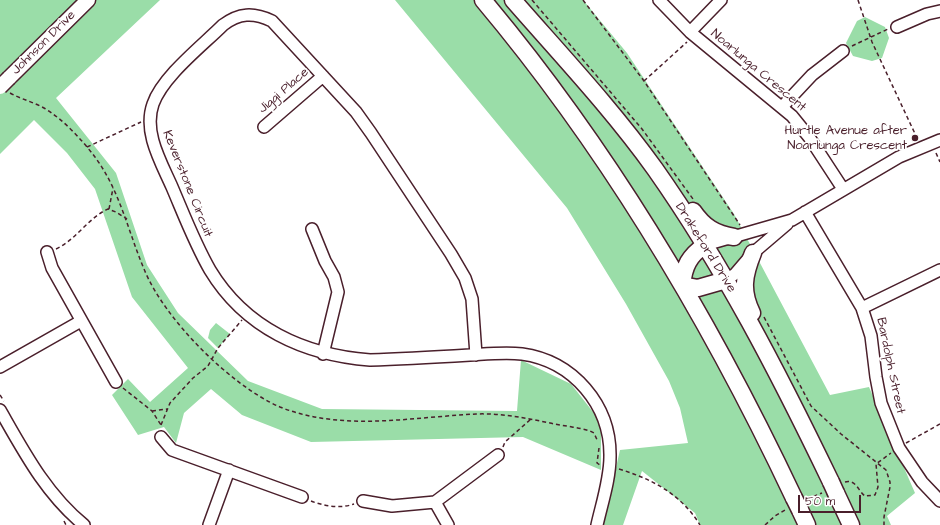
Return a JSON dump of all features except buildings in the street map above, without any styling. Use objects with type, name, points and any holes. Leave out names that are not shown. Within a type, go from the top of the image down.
[{"type":"highway","points":[[483,0],[573,116],[682,285],[746,399],[807,525]]},
{"type":"highway","name":"Drakeford Drive","points":[[513,0],[604,105],[654,169],[705,245],[772,362],[834,487],[851,525]]},
{"type":"highway","points":[[654,169],[673,184],[702,224],[721,235],[739,234]]},
{"type":"highway","points":[[682,285],[684,270],[688,260],[705,245]]},
{"type":"highway","points":[[753,253],[747,268],[745,282],[746,301],[769,345],[772,362]]},
{"type":"highway","points":[[682,285],[698,288],[726,280]]},
{"type":"main road","name":"Johnson Drive","points":[[4,83],[88,0]]},
{"type":"street","name":"Noarlunga Crescent","points":[[660,0],[692,34],[782,107],[809,137],[843,189]]},
{"type":"street","points":[[692,34],[721,0]]},
{"type":"street","points":[[897,27],[927,14],[940,11]]},
{"type":"street","name":"Keverstone Circuit","points":[[476,355],[472,300],[460,268],[356,112],[272,21],[255,14],[244,14],[232,18],[169,78],[159,90],[153,104],[150,121],[151,134],[155,148],[198,247],[226,292],[248,314],[275,334],[298,346],[323,354],[370,360],[521,354],[545,360],[570,374],[590,394],[604,420],[609,438],[610,457],[608,476],[597,525]]},
{"type":"street","points":[[782,107],[812,75],[843,51]]},
{"type":"street","name":"Jiggi Place","points":[[264,127],[323,76]]},
{"type":"street","points":[[726,280],[735,274],[753,253],[792,220],[899,157],[940,140]]},
{"type":"street","name":"Bardolph Street","points":[[805,212],[862,308],[871,336],[881,403],[899,448],[907,462],[922,482],[940,501]]},
{"type":"street","points":[[705,245],[792,220]]},
{"type":"street","points":[[312,229],[325,261],[334,276],[338,292],[323,354]]},
{"type":"street","points":[[47,252],[52,268],[116,382]]},
{"type":"street","points":[[862,308],[940,270]]},
{"type":"street","points":[[0,367],[82,321]]},
{"type":"street","points":[[0,410],[33,467],[72,524]]},
{"type":"street","points":[[161,437],[172,450],[302,497]]},
{"type":"street","points":[[363,501],[392,506],[436,502],[498,455]]},
{"type":"street","points":[[209,525],[229,470]]},
{"type":"street","points":[[436,502],[448,525]]},
{"type":"path","points":[[583,0],[644,81],[739,234]]},
{"type":"path","points":[[858,0],[870,36],[918,140],[934,150],[940,162]]},
{"type":"path","points":[[843,51],[870,36],[887,29],[897,27]]},
{"type":"path","points":[[644,81],[692,34]]},
{"type":"path","points":[[87,147],[142,122],[150,121]]},
{"type":"path","points":[[109,209],[113,188]]},
{"type":"path","points":[[109,209],[127,219]]},
{"type":"path","points":[[47,252],[60,247],[82,231],[96,216],[109,209]]},
{"type":"path","points":[[161,437],[161,425],[166,410],[193,378],[208,366],[218,348],[248,314]]},
{"type":"path","points":[[763,316],[811,406],[841,434],[886,470],[890,487],[884,517],[884,525]]},
{"type":"path","points":[[116,382],[152,411],[161,425]]},
{"type":"path","points":[[152,411],[166,410]]},
{"type":"path","points":[[498,455],[505,442],[531,419]]},
{"type":"path","points":[[903,445],[940,424]]},
{"type":"path","points":[[302,497],[324,506],[344,506],[363,501]]},
{"type":"green space","points":[[0,0],[160,0],[56,98],[116,173],[147,265],[178,313],[248,381],[322,409],[517,411],[521,360],[571,384],[601,422],[601,470],[523,437],[311,442],[242,415],[211,389],[184,413],[176,443],[164,427],[138,435],[112,395],[128,379],[150,402],[188,368],[132,297],[95,189],[67,153],[34,120],[0,154]]},
{"type":"green space","points":[[395,0],[583,0],[627,53],[734,214],[830,395],[869,387],[915,493],[887,516],[891,525],[700,525],[695,513],[642,471],[623,525],[603,525],[620,450],[688,443],[680,408],[669,381],[626,304],[567,208]]},
{"type":"green space","points":[[865,17],[885,27],[889,38],[882,58],[872,61],[853,56],[846,43],[857,21]]},
{"type":"green space","points":[[216,323],[230,334],[218,348],[208,338],[210,330]]},
{"type":"place","name":"Hurtle Avenue after Noarlunga Crescent","points":[[915,138]]}]
